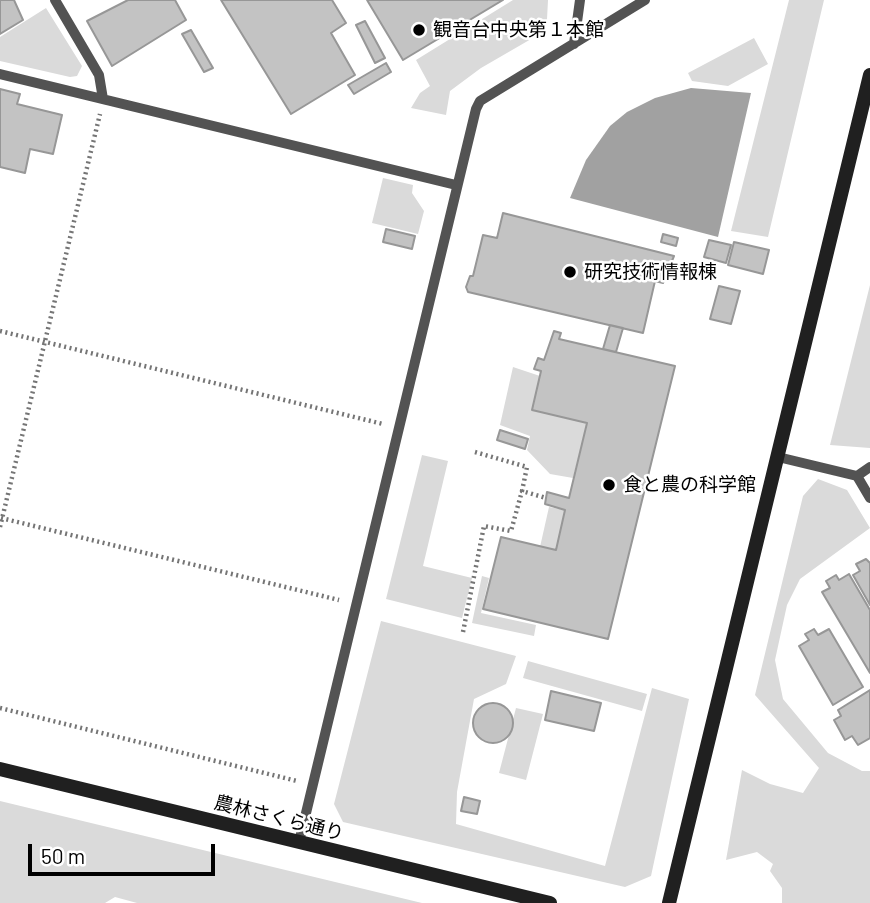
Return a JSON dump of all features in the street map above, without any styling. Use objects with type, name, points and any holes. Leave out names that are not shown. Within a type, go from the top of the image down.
[{"type":"street","points":[[669,903],[870,75]]},
{"type":"street","name":"農林さくら通り","points":[[0,769],[550,903]]},
{"type":"lane","points":[[55,0],[99,75],[103,99]]},
{"type":"lane","points":[[574,44],[580,0]]},
{"type":"lane","points":[[299,842],[456,185],[480,101],[645,0]]},
{"type":"lane","points":[[0,74],[456,185]]},
{"type":"lane","points":[[778,457],[857,476],[870,498]]},
{"type":"lane","points":[[857,476],[870,467]]},
{"type":"path","points":[[0,527],[103,99]]},
{"type":"path","points":[[0,331],[398,428]]},
{"type":"path","points":[[464,632],[484,526],[511,531],[527,467],[475,452]]},
{"type":"path","points":[[522,491],[546,498]]},
{"type":"path","points":[[1,518],[355,604]]},
{"type":"path","points":[[0,708],[312,784]]},
{"type":"shaded area","points":[[513,0],[548,0],[547,19],[538,35],[481,68],[450,91],[446,115],[411,108],[420,93],[430,86],[416,60]]},
{"type":"shaded area","points":[[789,0],[824,0],[768,237],[731,231]]},
{"type":"shaded area","points":[[46,8],[82,66],[77,76],[70,77],[0,61],[0,37]]},
{"type":"shaded area","points":[[754,38],[768,64],[728,86],[692,81],[688,73]]},
{"type":"shaded area","points":[[691,88],[751,93],[718,237],[570,198],[586,160],[610,126],[627,112],[655,98]]},
{"type":"shaded area","points":[[383,178],[413,185],[412,193],[424,211],[418,234],[372,223]]},
{"type":"shaded area","points":[[870,285],[870,448],[830,445]]},
{"type":"shaded area","points":[[513,367],[540,376],[532,410],[587,423],[573,478],[550,474],[527,450],[530,436],[500,425]]},
{"type":"shaded area","points":[[422,455],[448,461],[423,566],[472,578],[462,618],[386,599]]},
{"type":"shaded area","points":[[818,479],[847,490],[870,528],[800,579],[787,605],[775,660],[783,699],[828,753],[862,771],[870,771],[870,903],[782,903],[782,888],[770,871],[773,864],[757,852],[726,860],[742,770],[770,784],[803,793],[819,768],[755,695],[803,496]]},
{"type":"shaded area","points":[[549,507],[565,510],[556,550],[540,547]]},
{"type":"shaded area","points":[[482,576],[489,578],[481,613],[536,625],[534,636],[472,623]]},
{"type":"shaded area","points":[[381,621],[516,656],[506,684],[474,699],[457,792],[456,824],[605,866],[652,688],[689,699],[651,876],[625,887],[343,822],[334,804]]},
{"type":"shaded area","points":[[528,661],[647,694],[642,711],[523,678]]},
{"type":"shaded area","points":[[516,708],[543,714],[526,780],[499,773]]},
{"type":"shaded area","points":[[0,801],[422,903],[137,903],[115,897],[105,903],[0,903]]},
{"type":"building","points":[[0,0],[14,0],[23,20],[0,34]]},
{"type":"building","points":[[128,0],[175,0],[186,20],[112,66],[87,21]]},
{"type":"building","points":[[221,0],[332,0],[346,23],[331,33],[355,75],[291,114]]},
{"type":"building","name":"観音台中央第１本館","points":[[367,0],[503,0],[403,60]]},
{"type":"building","points":[[365,21],[385,58],[375,63],[356,25]]},
{"type":"building","points":[[191,30],[213,68],[204,72],[182,34]]},
{"type":"building","points":[[386,63],[391,72],[354,94],[348,85]]},
{"type":"building","points":[[0,89],[20,94],[17,104],[62,115],[53,154],[30,149],[25,173],[0,167]]},
{"type":"building","name":"研究技術情報棟","points":[[503,213],[674,256],[663,283],[655,281],[643,333],[468,292],[466,287],[470,276],[473,276],[483,235],[497,238]]},
{"type":"building","points":[[386,229],[415,236],[412,249],[383,242]]},
{"type":"building","points":[[663,234],[678,238],[676,246],[661,242]]},
{"type":"building","points":[[709,240],[731,245],[726,263],[704,257]]},
{"type":"building","points":[[734,242],[769,250],[763,274],[728,265]]},
{"type":"building","points":[[719,286],[740,291],[731,324],[710,319]]},
{"type":"building","points":[[610,325],[623,328],[616,352],[603,349]]},
{"type":"building","name":"食と農の科学館","points":[[554,331],[561,333],[559,339],[675,366],[608,639],[483,609],[501,537],[556,550],[565,510],[545,504],[547,492],[569,498],[587,423],[532,410],[541,371],[534,369],[538,358],[544,360]]},
{"type":"building","points":[[500,430],[528,439],[525,449],[497,440]]},
{"type":"building","points":[[866,559],[870,563],[870,605],[853,575],[860,571],[856,564]]},
{"type":"building","points":[[849,574],[870,610],[870,673],[822,592],[830,588],[826,581],[836,575],[839,580]]},
{"type":"building","points":[[814,629],[818,635],[829,629],[863,687],[833,705],[799,646],[809,640],[805,634]]},
{"type":"building","points":[[870,690],[870,738],[858,745],[852,736],[845,740],[834,720],[841,716],[838,710]]},
{"type":"building","points":[[551,691],[601,703],[594,731],[545,720]]},
{"type":"building","points":[[493,703],[501,704],[507,709],[512,715],[512,731],[507,737],[501,742],[493,743],[485,742],[479,737],[474,731],[473,723],[474,715],[479,709],[485,704]]},
{"type":"building","points":[[464,797],[480,801],[477,814],[461,811]]},
{"type":"place","name":"観音台中央第１本館","points":[[419,30]]},
{"type":"place","name":"研究技術情報棟","points":[[570,272]]},
{"type":"place","name":"食と農の科学館","points":[[609,485]]}]
